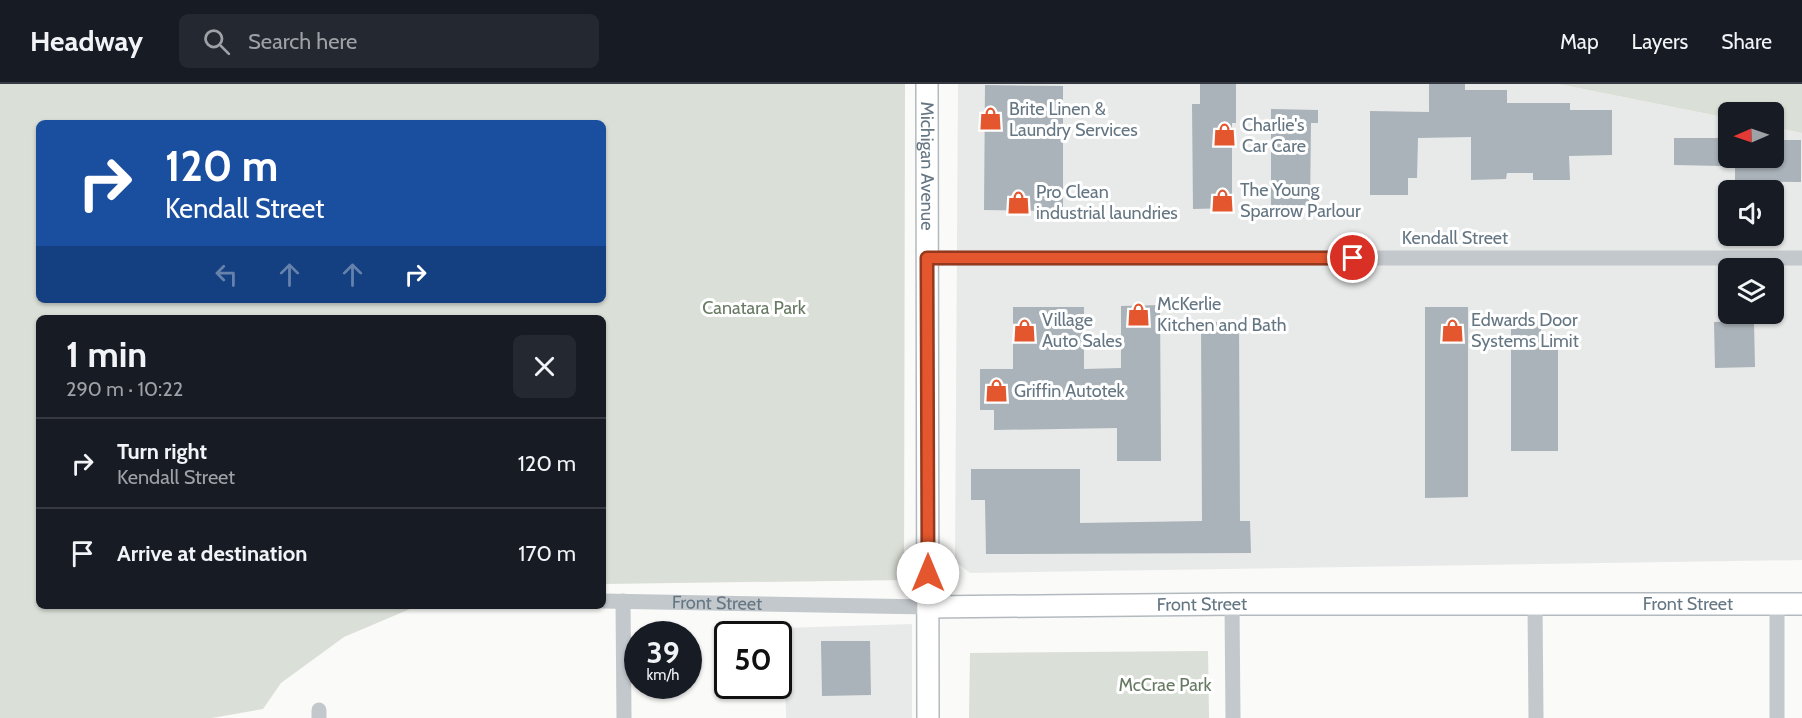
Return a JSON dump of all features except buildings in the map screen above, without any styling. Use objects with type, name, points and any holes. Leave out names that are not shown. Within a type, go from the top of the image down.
[{"type":"main road","name":"Michigan Avenue","points":[[927,84],[928,718]]},
{"type":"main road","name":"Front Street","points":[[928,607],[1232,604],[1802,604]]},
{"type":"street","name":"Kendall Street","points":[[927,258],[1802,258]]},
{"type":"street","name":"Front Street","points":[[606,601],[928,607]]},
{"type":"street","points":[[623,601],[624,718]]},
{"type":"street","points":[[1232,604],[1233,718]]},
{"type":"street","points":[[1535,604],[1536,718]]},
{"type":"street","points":[[1777,604],[1777,718]]},
{"type":"shaded area","points":[[958,84],[1558,84],[1718,116],[1718,168],[1784,168],[1784,129],[1802,133],[1802,560],[970,573],[955,561]]},
{"type":"shaded area","points":[[912,624],[912,718],[786,718],[786,699],[792,699],[792,628]]},
{"type":"green space","name":"Canatara Park","points":[[0,84],[905,84],[904,580],[606,584],[606,315],[36,315],[36,609],[410,609],[344,637],[281,683],[263,709],[212,718],[0,718]]},
{"type":"green space","points":[[1558,84],[1802,84],[1802,133],[1784,129],[1784,102],[1718,102],[1718,116]]},
{"type":"green space","name":"McCrae Park","points":[[1208,651],[1209,718],[969,718],[970,653]]},
{"type":"place","name":"Brite Linen & Laundry Services","points":[[991,119]]},
{"type":"place","name":"Charlie's Car Care","points":[[1224,135]]},
{"type":"place","name":"The Young Sparrow Parlour","points":[[1222,200]]},
{"type":"place","name":"Pro Clean industrial laundries","points":[[1018,202]]},
{"type":"place","name":"McKerlie Kitchen and Bath","points":[[1139,314]]},
{"type":"place","name":"Village Auto Sales","points":[[1024,330]]},
{"type":"place","name":"Edwards Door Systems Limit","points":[[1453,330]]},
{"type":"place","name":"Griffin Autotek","points":[[996,391]]},
{"type":"route","points":[[928,573],[927,258],[1353,258]]}]
